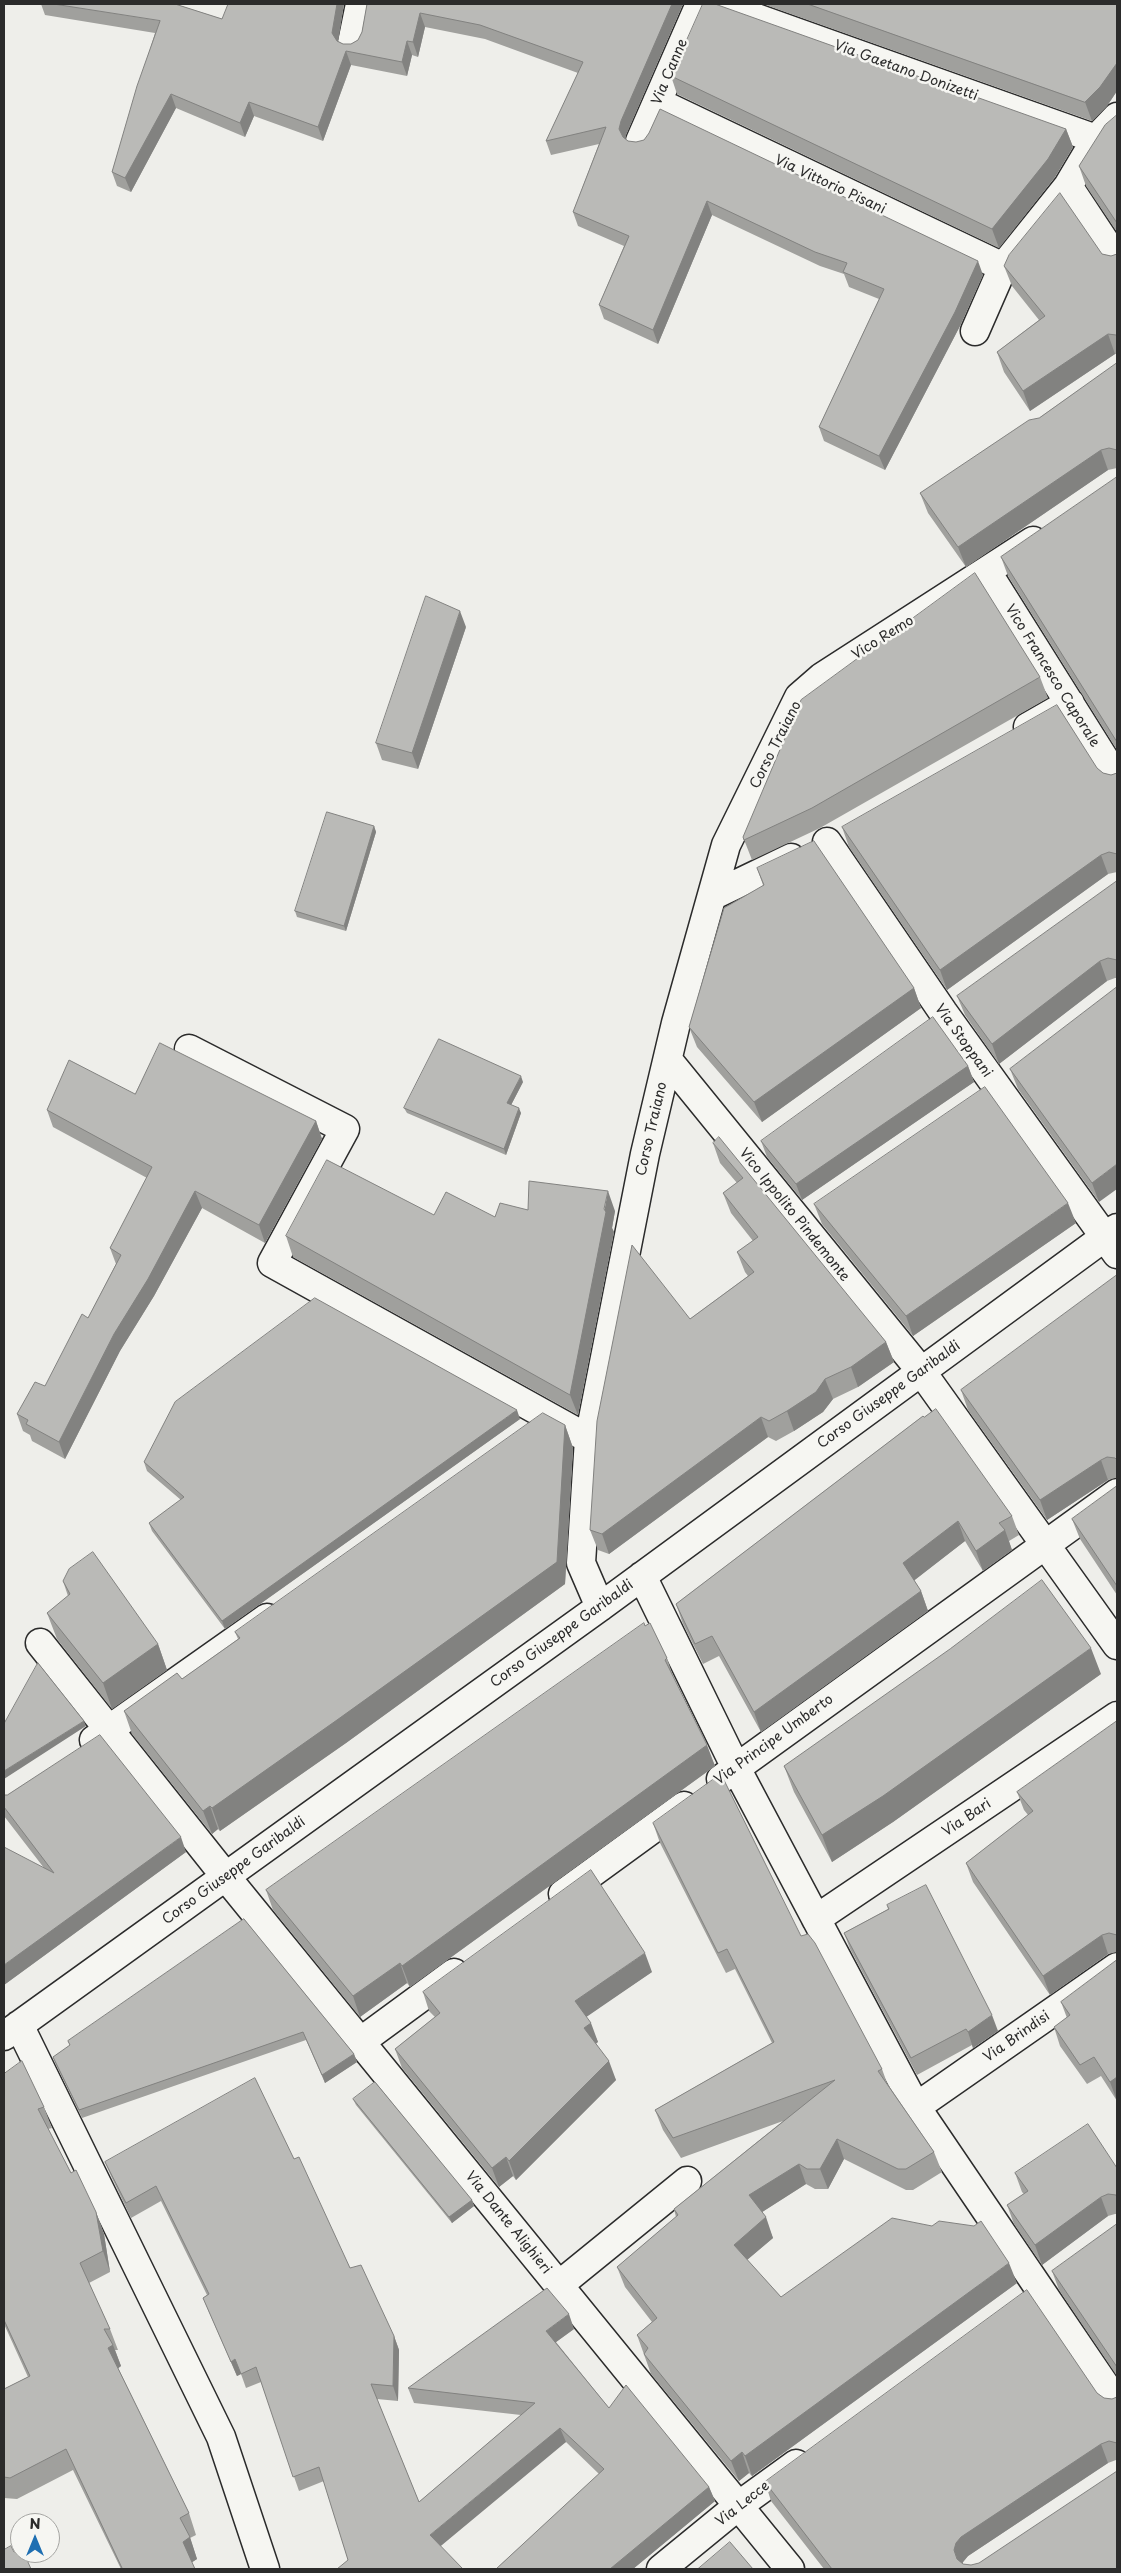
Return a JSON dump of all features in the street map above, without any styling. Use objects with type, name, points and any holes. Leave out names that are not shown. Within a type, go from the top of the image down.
[{"type":"street","points":[[352,43],[360,4]]},
{"type":"street","name":"Via Canne","points":[[640,141],[700,4]]},
{"type":"street","name":"Via Gaetano Donizetti","points":[[717,4],[1096,139]]},
{"type":"street","name":"Via Vittorio Pisani","points":[[657,102],[1002,267]]},
{"type":"street","points":[[975,331],[1002,267],[1068,186],[1096,139],[1117,117]]},
{"type":"street","points":[[1068,186],[1117,260]]},
{"type":"street","name":"Vico Remo","points":[[822,677],[987,572],[1052,528]]},
{"type":"street","name":"Vico Francesco Caporale","points":[[987,572],[1117,779]]},
{"type":"street","name":"Corso Traiano","points":[[600,1607],[581,1563],[589,1439],[645,1154],[668,1060],[726,845],[799,697],[822,677]]},
{"type":"street","points":[[1009,738],[1070,703]]},
{"type":"street","points":[[712,896],[827,842],[853,827]]},
{"type":"street","name":"Via Stoppani","points":[[827,842],[943,1012],[988,1092],[1113,1240]]},
{"type":"street","points":[[919,1029],[966,995]]},
{"type":"street","points":[[188,1049],[345,1129],[272,1263],[589,1439]]},
{"type":"street","name":"Vico Ippolito Pindemonte","points":[[668,1060],[921,1371],[1117,1645]]},
{"type":"street","points":[[988,1092],[1019,1069]]},
{"type":"street","points":[[744,1154],[768,1137]]},
{"type":"street","points":[[799,1221],[824,1204]]},
{"type":"street","name":"Corso Giuseppe Garibaldi","points":[[11,2030],[600,1607],[921,1371],[1113,1240]]},
{"type":"street","points":[[525,1435],[550,1417]]},
{"type":"street","name":"Via Principe Umberto","points":[[544,1908],[1117,1493]]},
{"type":"street","points":[[642,1576],[736,1768],[916,2107],[1117,2403]]},
{"type":"street","points":[[69,1756],[110,1730],[289,1603]]},
{"type":"street","name":"Via Dante Alighieri","points":[[40,1643],[226,1877],[790,2569]]},
{"type":"street","name":"Via Bari","points":[[816,1918],[1117,1716]]},
{"type":"street","points":[[360,2042],[472,1960]]},
{"type":"street","name":"Via Brindisi","points":[[916,2107],[1117,1967]]},
{"type":"street","points":[[11,2030],[220,2437],[265,2569]]},
{"type":"street","points":[[559,2285],[687,2181]]},
{"type":"street","points":[[1014,2304],[1062,2269]]},
{"type":"street","name":"Via Lecce","points":[[661,2569],[738,2506],[817,2448]]},
{"type":"building","points":[[54,4],[175,4],[222,19],[228,4],[337,4],[332,33],[337,41],[343,44],[351,44],[358,40],[362,32],[367,4],[672,4],[621,121],[619,129],[623,137],[628,141],[644,140],[660,109],[978,261],[955,312],[879,456],[819,427],[884,289],[843,272],[847,263],[815,252],[707,201],[653,330],[599,305],[629,236],[573,212],[606,127],[546,141],[583,62],[480,25],[420,13],[413,42],[407,41],[402,62],[346,51],[318,127],[249,102],[240,123],[171,94],[125,178],[112,172],[137,86],[160,21]]},
{"type":"building","points":[[703,4],[715,4],[1066,129],[1048,159],[992,229],[671,76]]},
{"type":"building","points":[[808,4],[1117,4],[1117,63],[1100,87],[1085,102]]},
{"type":"building","points":[[1117,115],[1117,223],[1079,166],[1105,125]]},
{"type":"building","points":[[1060,193],[1102,254],[1111,256],[1117,254],[1117,336],[1108,334],[1023,391],[997,352],[1045,316],[1004,266],[1009,255]]},
{"type":"building","points":[[1117,363],[1117,450],[1109,448],[1101,450],[958,547],[920,493],[1029,420],[1039,418]]},
{"type":"building","points":[[1117,477],[1117,742],[1001,557]]},
{"type":"building","points":[[975,573],[1040,677],[812,808],[744,840],[743,837],[801,700]]},
{"type":"building","points":[[426,596],[460,611],[412,753],[376,743]]},
{"type":"building","points":[[1057,705],[1097,768],[1103,773],[1111,775],[1117,773],[1117,854],[1109,852],[1101,855],[940,970],[842,827]]},
{"type":"building","points":[[327,812],[374,826],[344,926],[295,911]]},
{"type":"building","points":[[814,841],[914,988],[754,1102],[689,1027],[724,908],[764,885],[757,868]]},
{"type":"building","points":[[1117,881],[1117,960],[1108,958],[1100,961],[992,1044],[957,996]]},
{"type":"building","points":[[1117,987],[1117,1164],[1092,1183],[1010,1069]]},
{"type":"building","points":[[933,1017],[968,1066],[796,1184],[761,1141]]},
{"type":"building","points":[[439,1039],[521,1076],[507,1103],[519,1108],[504,1149],[404,1108]]},
{"type":"building","points":[[160,1043],[316,1121],[259,1225],[195,1191],[148,1279],[114,1334],[59,1442],[26,1424],[28,1420],[17,1414],[35,1382],[45,1386],[82,1314],[88,1318],[121,1255],[110,1248],[152,1167],[47,1110],[69,1060],[135,1094]]},
{"type":"building","points":[[985,1087],[1068,1203],[906,1316],[814,1204]]},
{"type":"building","points":[[719,1137],[886,1342],[851,1367],[825,1379],[816,1392],[787,1411],[769,1421],[761,1417],[602,1534],[590,1530],[597,1421],[632,1245],[690,1319],[754,1272],[737,1252],[758,1237],[723,1193],[743,1178],[713,1143]]},
{"type":"building","points":[[327,1160],[434,1215],[446,1192],[495,1217],[500,1203],[528,1210],[529,1181],[608,1191],[604,1209],[606,1212],[570,1395],[286,1236]]},
{"type":"building","points":[[1117,1275],[1117,1460],[1107,1457],[1101,1460],[1040,1500],[961,1390]]},
{"type":"building","points":[[315,1298],[517,1410],[222,1621],[149,1523],[184,1497],[144,1462],[175,1402]]},
{"type":"building","points":[[936,1409],[1012,1516],[999,1523],[1005,1530],[976,1551],[958,1521],[903,1563],[921,1591],[754,1712],[712,1636],[695,1644],[676,1604],[923,1416]]},
{"type":"building","points":[[543,1413],[565,1425],[557,1562],[212,1808],[210,1806],[203,1811],[124,1711],[177,1673],[182,1679],[240,1638],[235,1632]]},
{"type":"building","points":[[1117,1486],[1117,1586],[1072,1519]]},
{"type":"building","points":[[93,1552],[158,1644],[103,1683],[47,1613],[70,1594],[63,1581],[69,1569]]},
{"type":"building","points":[[1042,1580],[1091,1648],[883,1796],[822,1835],[784,1766],[950,1649]]},
{"type":"building","points":[[644,1623],[645,1626],[650,1623],[667,1658],[665,1660],[707,1745],[402,1966],[400,1963],[353,1996],[266,1890]]},
{"type":"building","points":[[38,1663],[84,1721],[4,1771],[4,1724]]},
{"type":"building","points":[[1117,1721],[1117,1935],[1109,1933],[1102,1935],[1043,1976],[966,1863],[1033,1811],[1017,1792]]},
{"type":"building","points":[[100,1735],[181,1837],[4,1965],[4,1847],[54,1873],[4,1807],[4,1795],[7,1795]]},
{"type":"building","points":[[721,1774],[801,1936],[808,1934],[815,1943],[882,2069],[878,2071],[934,2152],[906,2169],[898,2169],[837,2139],[820,2169],[807,2169],[799,2164],[749,2195],[766,2217],[734,2245],[781,2297],[892,2218],[932,2226],[939,2221],[974,2226],[981,2221],[1009,2263],[745,2456],[742,2452],[731,2461],[644,2354],[648,2348],[637,2335],[657,2318],[617,2267],[678,2215],[674,2209],[835,2080],[673,2138],[655,2110],[774,2042],[727,1949],[718,1953],[653,1823]]},
{"type":"building","points":[[591,1870],[645,1953],[575,2001],[591,2023],[584,2028],[609,2061],[509,2161],[506,2157],[492,2168],[395,2049],[440,2013],[423,1992]]},
{"type":"building","points":[[926,1885],[992,2015],[968,2032],[966,2029],[911,2058],[844,1933],[889,1909],[887,1905]]},
{"type":"building","points":[[244,1919],[354,2054],[322,2075],[303,2032],[79,2110],[53,2057],[70,2045],[68,2041]]},
{"type":"building","points":[[1117,1960],[1117,2077],[1110,2082],[1094,2057],[1080,2065],[1054,2027],[1070,2015],[1061,2002]]},
{"type":"building","points":[[22,2061],[44,2107],[38,2109],[71,2173],[76,2170],[96,2212],[103,2251],[80,2263],[110,2329],[104,2329],[113,2345],[108,2348],[189,2513],[180,2518],[190,2537],[183,2542],[195,2569],[121,2569],[66,2449],[10,2478],[4,2477],[4,2389],[30,2376],[4,2320],[4,2074]]},
{"type":"building","points":[[255,2078],[294,2159],[299,2157],[350,2268],[361,2265],[394,2336],[393,2386],[371,2384],[419,2502],[535,2403],[408,2388],[547,2288],[569,2314],[546,2331],[609,2408],[626,2385],[709,2487],[610,2569],[496,2569],[604,2469],[560,2428],[430,2535],[463,2569],[337,2569],[348,2560],[319,2467],[293,2477],[256,2367],[241,2374],[235,2359],[231,2362],[203,2298],[209,2294],[156,2186],[126,2203],[105,2162]]},
{"type":"building","points":[[375,2082],[472,2200],[449,2217],[353,2099]]},
{"type":"building","points":[[1088,2124],[1117,2168],[1117,2197],[1116,2195],[1108,2194],[1101,2197],[1035,2245],[1007,2205],[1028,2191],[1015,2173]]},
{"type":"building","points":[[1117,2224],[1117,2367],[1052,2271]]},
{"type":"building","points":[[1027,2290],[1097,2393],[1104,2398],[1112,2399],[1117,2397],[1117,2443],[1109,2441],[1101,2444],[961,2537],[956,2543],[954,2550],[957,2559],[963,2564],[979,2563],[1117,2471],[1117,2569],[832,2569],[765,2482]]},
{"type":"building","points":[[730,2542],[753,2569],[698,2569]]},
{"type":"building","points":[[10,2547],[10,2563],[28,2563],[31,2569],[4,2569],[4,2550]]}]
